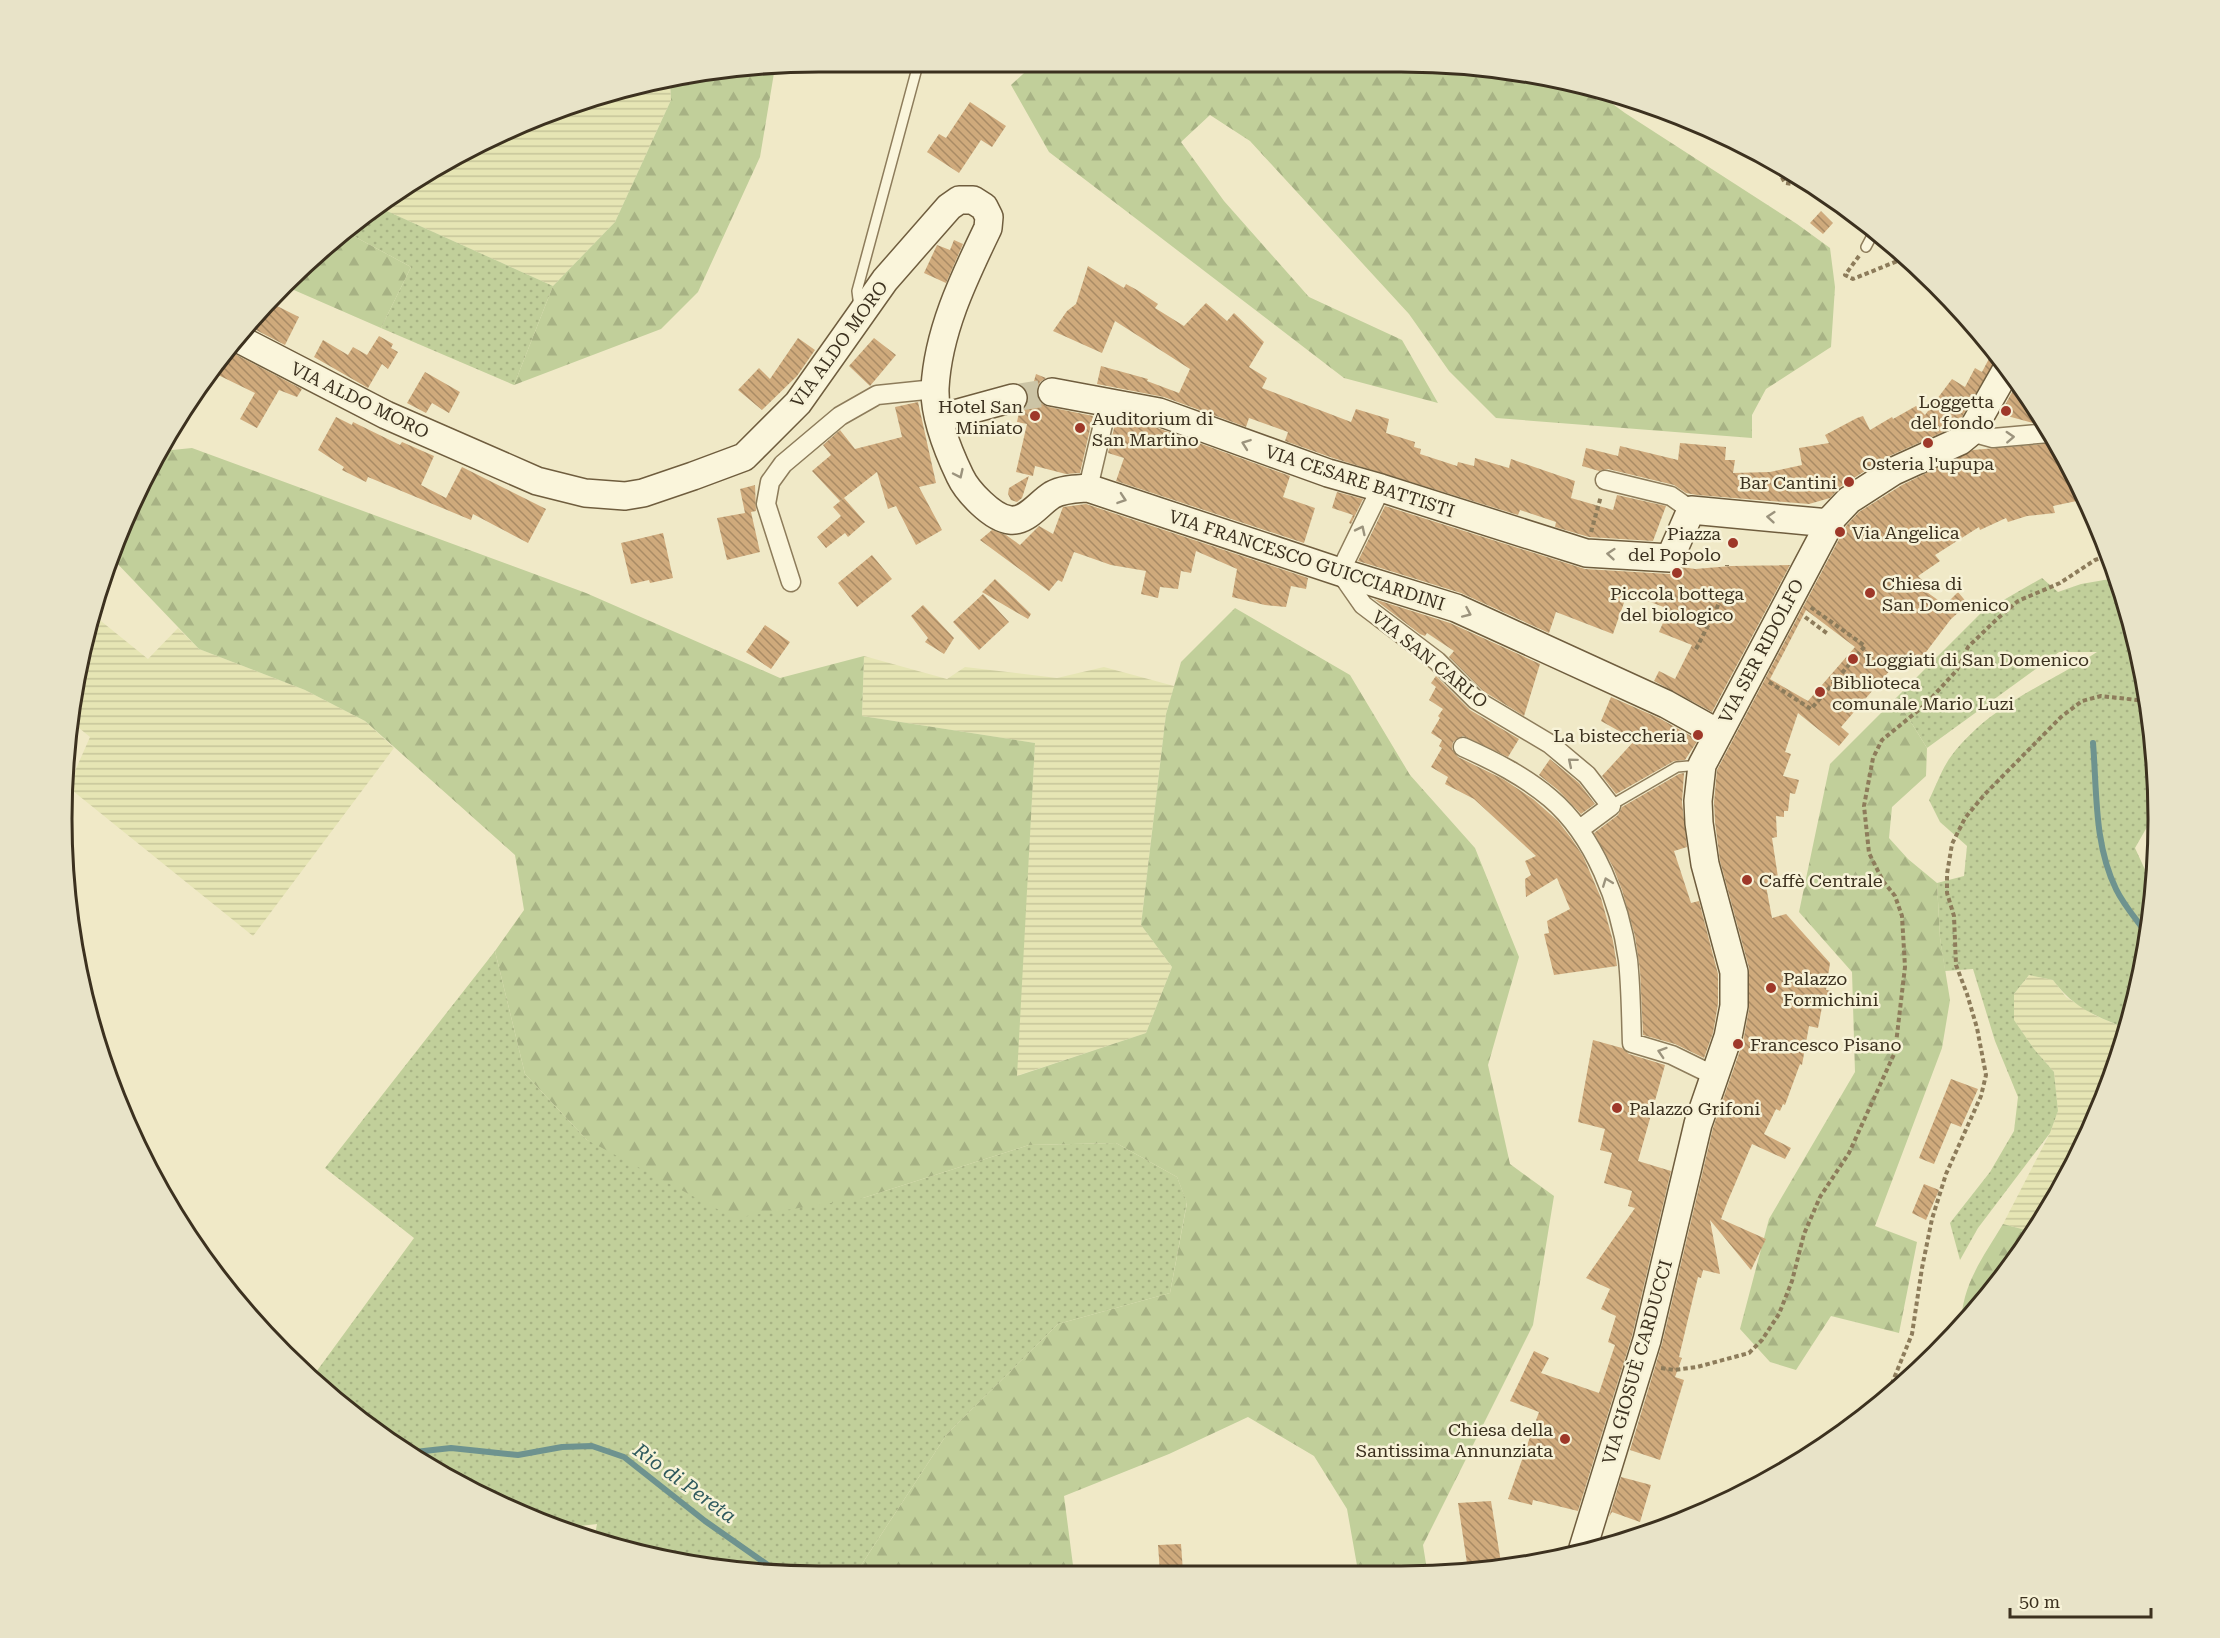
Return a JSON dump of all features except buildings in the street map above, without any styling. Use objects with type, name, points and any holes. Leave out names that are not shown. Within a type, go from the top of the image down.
[{"type":"main road","name":"VIA ALDO MORO","points":[[244,342],[386,415],[537,481],[575,491],[625,496],[643,493],[744,457],[798,403],[885,280],[949,207],[959,200],[973,200],[984,207],[989,217],[988,228],[946,323],[935,389],[940,418]]},
{"type":"main road","points":[[1971,432],[2003,376]]},
{"type":"main road","name":"VIA CESARE BATTISTI","points":[[1052,392],[1159,412],[1328,473],[1586,553],[1670,558],[1691,510]]},
{"type":"main road","points":[[940,418],[1013,398]]},
{"type":"main road","name":"VIA FRANCESCO GUICCIARDINI","points":[[940,418],[951,457],[966,488],[996,516],[1010,520],[1021,519],[1053,495],[1066,490],[1088,488],[1456,608],[1668,700],[1718,733]]},
{"type":"main road","name":"VIA SER RIDOLFO","points":[[1702,765],[1829,523],[1849,500],[1858,494],[1894,471],[1960,441],[1971,432]]},
{"type":"main road","points":[[1691,510],[1829,523]]},
{"type":"main road","name":"VIA GIOSUÈ CARDUCCI","points":[[1584,1543],[1647,1340],[1698,1124],[1728,1037],[1734,1006],[1734,972],[1705,864],[1698,801],[1702,765]]},
{"type":"street","points":[[791,582],[766,504],[770,482],[783,464],[840,416],[877,395],[935,389]]},
{"type":"street","points":[[1088,488],[1108,403]]},
{"type":"street","points":[[1971,432],[1993,438],[2040,434]]},
{"type":"street","points":[[1605,480],[1671,496],[1691,510]]},
{"type":"street","points":[[1340,572],[1381,488]]},
{"type":"street","name":"VIA SAN CARLO","points":[[1340,572],[1363,605],[1437,661],[1476,700],[1550,744],[1587,775],[1613,804]]},
{"type":"street","points":[[1463,747],[1499,763],[1532,784],[1551,799],[1580,830],[1606,878],[1615,904],[1628,959],[1632,1043],[1672,1055],[1716,1076]]},
{"type":"street","points":[[1580,830],[1613,804]]},
{"type":"lane","points":[[860,316],[857,291],[916,72]]},
{"type":"lane","points":[[1866,247],[1871,238]]},
{"type":"lane","points":[[1613,804],[1677,767],[1691,764],[1702,765]]},
{"type":"path","points":[[1781,176],[1785,183],[1793,183]]},
{"type":"path","points":[[1866,247],[1845,275],[1853,279],[1898,261]]},
{"type":"path","points":[[1586,553],[1605,480]]},
{"type":"path","points":[[1640,1362],[1674,1370],[1697,1367],[1749,1353],[1762,1340],[1784,1303],[1804,1234],[1820,1197],[1849,1153],[1895,1052],[1905,967],[1902,916],[1895,896],[1883,881],[1869,853],[1864,806],[1873,758],[1882,740],[1926,705],[1956,670],[1968,647],[2018,601],[2060,583],[2100,558]]},
{"type":"path","points":[[1696,649],[1724,590]]},
{"type":"path","points":[[1762,678],[1811,709],[1865,646],[1802,601]]},
{"type":"path","points":[[1780,618],[1790,626],[1797,611],[1828,634]]},
{"type":"path","points":[[1892,1382],[1912,1334],[1932,1219],[1946,1174],[1981,1096],[1986,1075],[1977,1028],[1956,965],[1954,916],[1947,892],[1947,874],[1952,844],[1965,818],[1985,794],[2061,717],[2082,701],[2101,696],[2139,700]]},
{"type":"green space","points":[[1025,72],[1401,72],[1499,78],[1547,86],[1610,102],[1830,248],[1835,287],[1831,347],[1766,389],[1752,415],[1752,438],[1496,418],[1449,371],[1409,314],[1250,141],[1210,115],[1181,142],[1224,201],[1309,297],[1402,340],[1438,403],[1344,378],[1049,152],[1011,85]]},
{"type":"green space","points":[[774,74],[760,157],[698,292],[661,329],[514,385],[553,286],[615,222],[671,100],[670,87],[721,78]]},
{"type":"green space","points":[[670,87],[671,100],[615,222],[553,286],[386,211],[445,172],[533,129],[626,97]]},
{"type":"green space","points":[[386,211],[553,286],[514,385],[381,328],[411,267],[352,235]]},
{"type":"green space","points":[[352,235],[411,267],[381,328],[293,289]]},
{"type":"green space","points":[[192,448],[586,593],[780,678],[864,656],[862,716],[1035,743],[1017,1076],[1146,1033],[1172,967],[1141,925],[1166,714],[1181,662],[1235,608],[1350,675],[1410,775],[1475,848],[1519,957],[1488,1065],[1510,1164],[1554,1196],[1533,1325],[1423,1545],[1426,1565],[1357,1566],[1347,1509],[1314,1456],[1248,1417],[1169,1454],[1064,1496],[1073,1566],[861,1566],[947,1434],[1058,1324],[1170,1293],[1187,1203],[1177,1177],[1116,1143],[1029,1145],[863,1198],[734,1218],[587,1140],[525,1074],[495,951],[524,910],[515,855],[365,721],[305,690],[199,649],[118,564],[149,489],[169,450]]},
{"type":"green space","points":[[2042,578],[2058,592],[2081,584],[2108,579],[2123,626],[2142,721],[2148,819],[2148,826],[2135,848],[2146,871],[2142,917],[2134,965],[2119,1026],[2084,1009],[2068,997],[2053,980],[2029,975],[2014,994],[2014,1020],[2034,1049],[2054,1072],[2058,1111],[2050,1133],[1978,1228],[1960,1260],[1950,1223],[1990,1172],[2014,1131],[2018,1097],[1995,1041],[1973,969],[1945,971],[1940,938],[1937,883],[1964,876],[1967,846],[1940,822],[1929,800],[1952,755],[1984,722],[2020,697],[2097,652],[2059,652],[1927,748],[1896,698],[1981,613]]},
{"type":"green space","points":[[99,620],[148,659],[178,628],[199,649],[305,690],[365,721],[394,748],[253,936],[73,791],[74,774],[90,737],[78,727],[86,673]]},
{"type":"green space","points":[[864,656],[947,679],[965,667],[1057,678],[1104,667],[1174,686],[1166,714],[1141,925],[1172,967],[1146,1033],[1016,1076],[1035,743],[862,716]]},
{"type":"green space","points":[[1896,698],[1927,748],[1926,776],[1892,807],[1889,838],[1908,859],[1937,883],[1940,938],[1950,1000],[1942,1048],[1875,1226],[1917,1242],[1899,1333],[1831,1316],[1796,1370],[1770,1362],[1740,1329],[1769,1219],[1855,1072],[1852,972],[1799,912],[1830,764]]},
{"type":"green space","points":[[495,951],[525,1074],[587,1140],[863,1198],[1029,1145],[1116,1143],[1177,1177],[1187,1202],[1170,1293],[1058,1324],[947,1434],[861,1566],[819,1566],[721,1560],[673,1552],[596,1531],[597,1524],[579,1526],[533,1509],[445,1466],[364,1412],[316,1372],[414,1238],[325,1168]]},
{"type":"green space","points":[[2029,975],[2053,980],[2066,997],[2094,1015],[2119,1026],[2091,1105],[2071,1149],[2025,1230],[2003,1224],[2050,1133],[2058,1111],[2054,1072],[2034,1049],[2014,1020],[2014,994]]},
{"type":"green space","points":[[2003,1224],[2025,1230],[1994,1274],[1962,1313],[1969,1286],[1980,1261]]},
{"type":"waterway","points":[[2093,743],[2098,818],[2104,854],[2119,895],[2141,925]]},
{"type":"waterway","name":"Rio di Pereta","points":[[422,1451],[451,1448],[518,1455],[562,1447],[592,1446],[624,1457],[705,1521],[766,1564]]},
{"type":"tunnel","points":[[1013,398],[1052,392]]},
{"type":"place","name":"Loggetta del fondo","points":[[2006,411]]},
{"type":"place","name":"Hotel San Miniato","points":[[1035,416]]},
{"type":"place","name":"Auditorium di San Martino","points":[[1080,428]]},
{"type":"place","name":"Osteria l'upupa","points":[[1928,443]]},
{"type":"place","name":"Bar Cantini","points":[[1849,482]]},
{"type":"place","name":"Via Angelica","points":[[1840,532]]},
{"type":"place","name":"Piazza del Popolo","points":[[1733,543]]},
{"type":"place","name":"Piccola bottega del biologico","points":[[1677,573]]},
{"type":"place","name":"Chiesa di San Domenico","points":[[1870,593]]},
{"type":"place","name":"Loggiati di San Domenico","points":[[1853,659]]},
{"type":"place","name":"Biblioteca comunale Mario Luzi","points":[[1820,692]]},
{"type":"place","name":"La bisteccheria","points":[[1698,735]]},
{"type":"place","name":"Caffè Centrale","points":[[1747,880]]},
{"type":"place","name":"Palazzo Formichini","points":[[1771,988]]},
{"type":"place","name":"Francesco Pisano","points":[[1738,1044]]},
{"type":"place","name":"Palazzo Grifoni","points":[[1617,1108]]},
{"type":"place","name":"Chiesa della Santissima Annunziata","points":[[1565,1439]]}]
